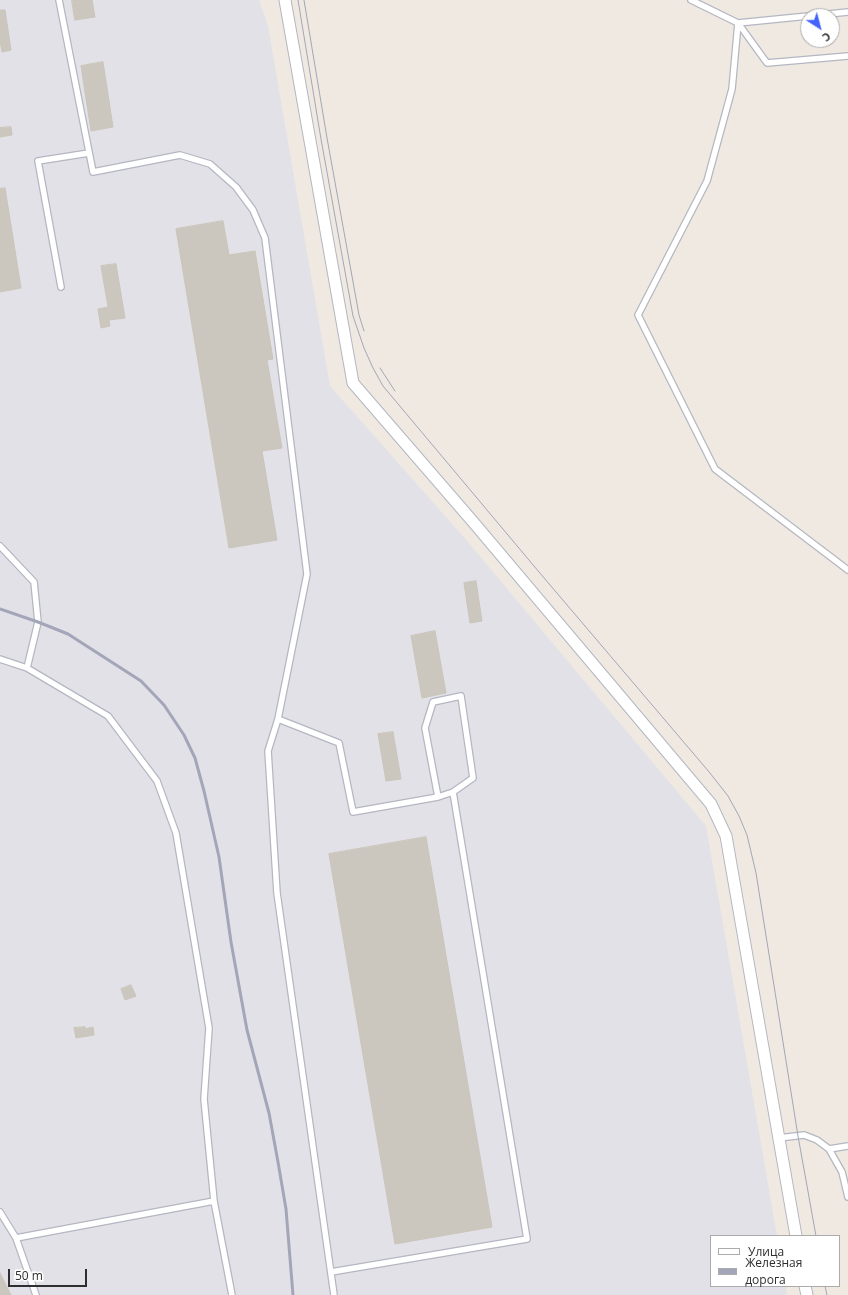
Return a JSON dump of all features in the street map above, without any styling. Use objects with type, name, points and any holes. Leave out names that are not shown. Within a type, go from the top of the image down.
[{"type":"street","points":[[285,0],[352,383],[474,522],[711,804],[726,836],[796,1235]]},
{"type":"lane","points":[[59,0],[93,172],[180,155],[210,164],[236,187],[253,210],[265,238],[307,574],[278,719],[268,751],[277,893],[332,1272],[334,1295]]},
{"type":"lane","points":[[691,0],[738,23],[767,63],[848,56]]},
{"type":"lane","points":[[738,23],[800,17]]},
{"type":"lane","points":[[738,23],[732,89],[707,181],[638,315],[715,469],[848,570]]},
{"type":"lane","points":[[61,287],[38,161],[89,153]]},
{"type":"lane","points":[[0,546],[34,582],[38,622],[26,668]]},
{"type":"lane","points":[[0,659],[26,668],[108,716],[157,781],[176,833],[209,1028],[204,1099],[214,1201],[232,1295]]},
{"type":"lane","points":[[278,719],[340,743],[353,812],[438,797],[453,792],[473,778],[461,696],[433,702],[425,728],[438,797]]},
{"type":"lane","points":[[332,1272],[527,1239],[453,792]]},
{"type":"lane","points":[[779,1138],[804,1135],[817,1140],[829,1149],[842,1172],[848,1197]]},
{"type":"lane","points":[[829,1149],[848,1146]]},
{"type":"lane","points":[[16,1238],[214,1201]]},
{"type":"lane","points":[[0,1212],[16,1238],[36,1295]]},
{"type":"shaded area","points":[[0,0],[259,0],[268,26],[330,386],[462,535],[706,826],[777,1235],[710,1235],[710,1287],[786,1287],[787,1295],[0,1295]]},
{"type":"building","points":[[72,0],[92,0],[95,17],[75,20]]},
{"type":"building","points":[[0,10],[5,10],[11,50],[2,52],[0,41]]},
{"type":"building","points":[[103,62],[113,127],[91,131],[81,66]]},
{"type":"building","points":[[11,127],[12,135],[0,137],[0,128]]},
{"type":"building","points":[[5,188],[21,288],[0,292],[0,189]]},
{"type":"building","points":[[223,221],[229,255],[255,251],[273,359],[267,360],[282,448],[262,451],[277,540],[229,548],[176,229]]},
{"type":"building","points":[[116,264],[125,318],[109,320],[110,326],[101,328],[98,309],[108,307],[101,266]]},
{"type":"building","points":[[476,581],[482,621],[470,623],[464,583]]},
{"type":"building","points":[[435,631],[446,693],[422,698],[411,636]]},
{"type":"building","points":[[393,732],[401,779],[386,781],[378,734]]},
{"type":"building","points":[[426,837],[492,1227],[395,1244],[329,854]]},
{"type":"building","points":[[131,985],[136,996],[125,1000],[121,989]]},
{"type":"building","points":[[85,1027],[85,1029],[93,1027],[94,1035],[76,1038],[74,1028]]},
{"type":"building","points":[[0,1273],[11,1295],[0,1295]]},
{"type":"tram line","points":[[298,0],[353,316],[364,348],[373,368],[383,386],[710,773],[728,796],[747,835],[756,873],[798,1136],[816,1235]]},
{"type":"tram line","points":[[304,0],[359,315],[364,331]]},
{"type":"tram line","points":[[380,368],[395,391]]},
{"type":"tram line","points":[[825,1287],[827,1295]]},
{"type":"railway","points":[[0,609],[68,634],[141,681],[164,705],[184,735],[195,758],[219,857],[231,942],[247,1030],[269,1113],[278,1162],[286,1209],[293,1295]]}]
